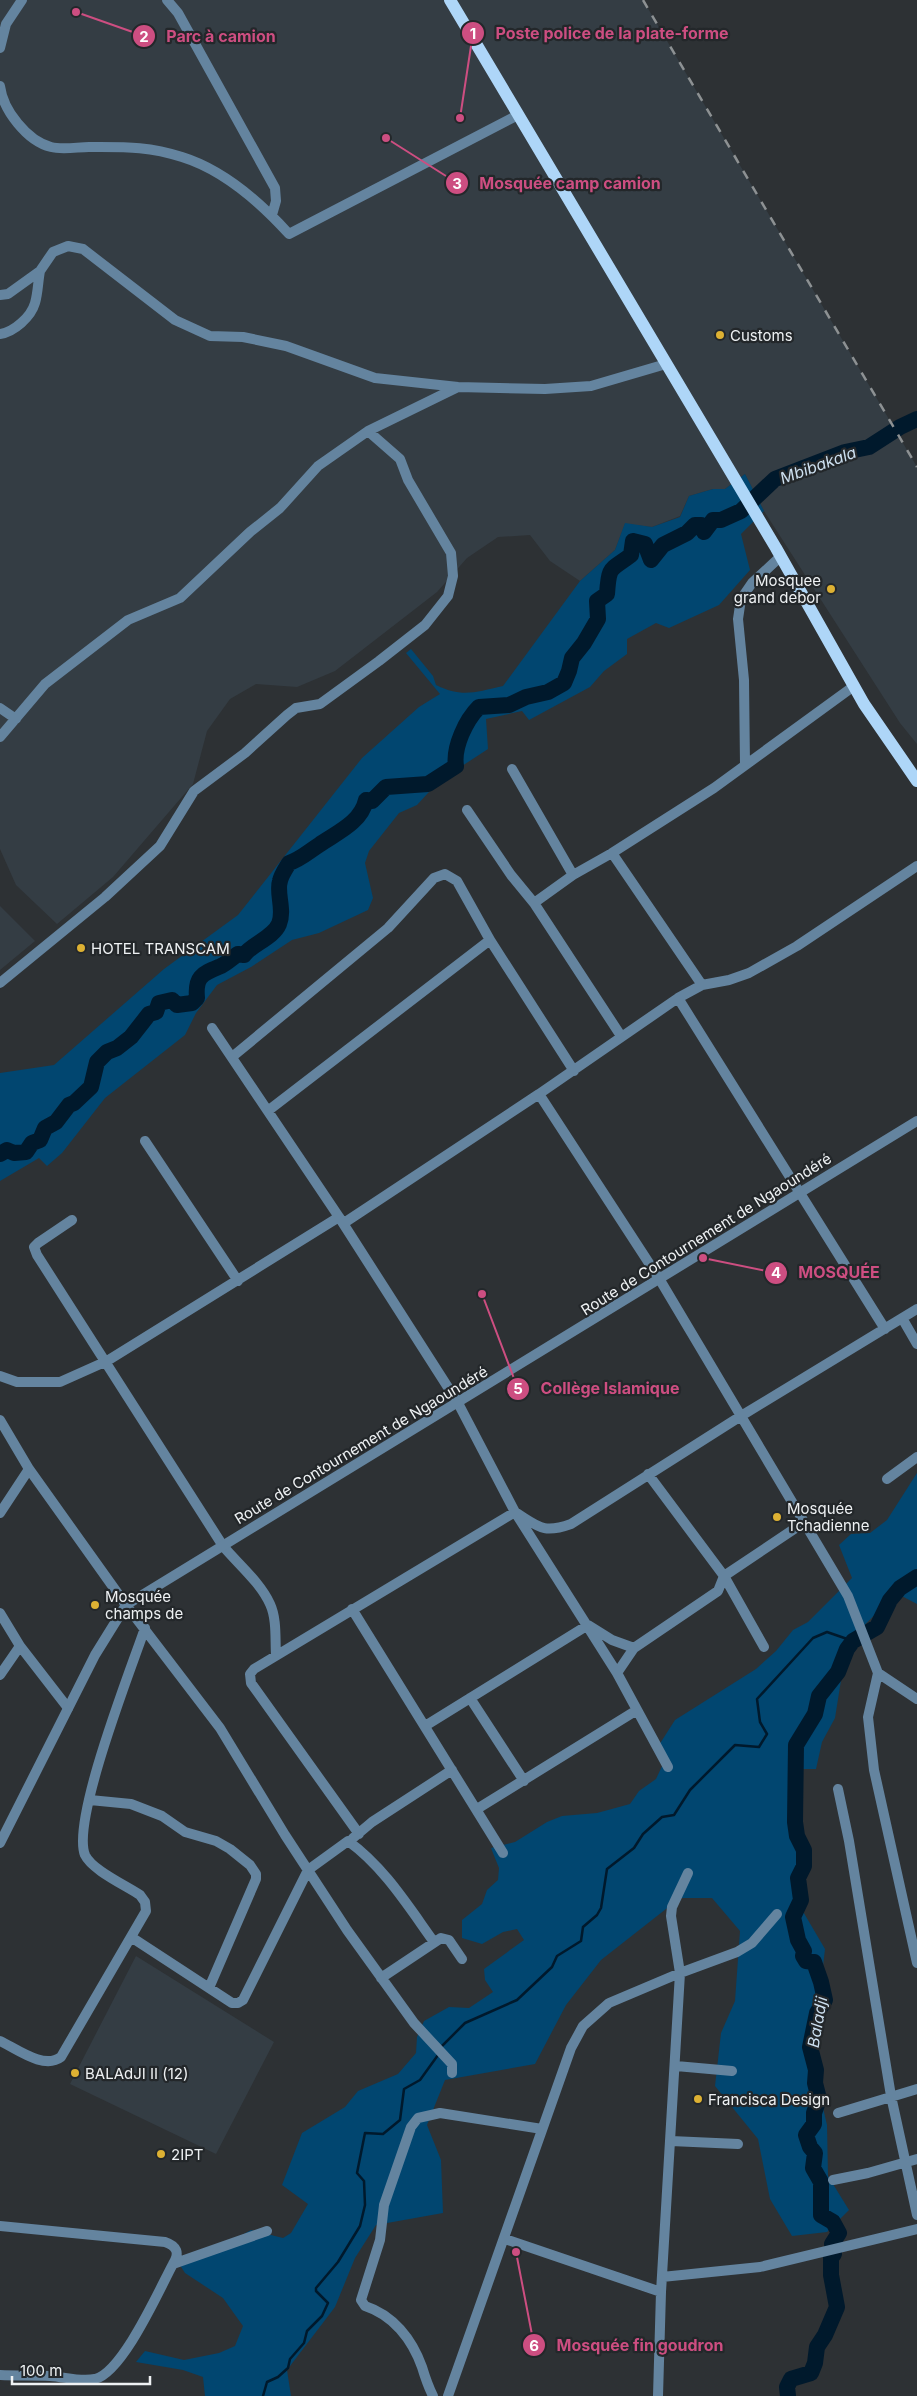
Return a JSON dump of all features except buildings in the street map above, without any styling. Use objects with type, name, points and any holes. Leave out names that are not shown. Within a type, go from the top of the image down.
[{"type":"main road","points":[[450,0],[780,557],[854,686],[917,781]]},
{"type":"street","points":[[0,48],[6,24],[22,0]]},
{"type":"street","points":[[167,0],[178,13],[275,188],[276,201],[272,215]]},
{"type":"street","points":[[0,86],[1,97],[20,129],[51,147],[141,146],[184,157],[218,172],[272,215],[289,234],[518,115]]},
{"type":"street","points":[[0,294],[8,294],[40,270],[53,252],[68,246],[83,249],[175,320],[210,336],[243,337],[286,346],[375,378],[458,387],[545,389],[591,386],[666,364]]},
{"type":"street","points":[[0,334],[7,333],[20,324],[35,304],[40,270]]},
{"type":"street","points":[[0,737],[45,684],[128,620],[180,598],[250,532],[280,508],[318,466],[368,431],[458,387]]},
{"type":"street","points":[[0,983],[105,896],[160,846],[194,791],[245,753],[296,708],[320,704],[379,661],[425,625],[448,596],[453,576],[451,553],[408,480],[400,459],[368,431]]},
{"type":"street","points":[[745,765],[744,680],[738,619],[741,600],[752,582],[780,557]]},
{"type":"street","points":[[534,903],[573,875],[714,788],[854,686]]},
{"type":"street","points":[[0,708],[16,718]]},
{"type":"street","points":[[512,769],[573,875]]},
{"type":"street","points":[[467,810],[511,875],[534,903],[621,1036]]},
{"type":"street","points":[[612,852],[702,985]]},
{"type":"street","points":[[0,1376],[18,1382],[60,1382],[106,1361],[341,1220],[574,1071],[621,1036],[678,998],[702,985],[729,980],[749,973],[797,946],[917,866]]},
{"type":"street","points":[[232,1057],[388,928],[434,878],[445,874],[457,882],[490,940],[574,1071]]},
{"type":"street","points":[[269,1110],[490,940]]},
{"type":"street","points":[[678,998],[885,1329]]},
{"type":"street","points":[[212,1028],[269,1110],[458,1403],[515,1512],[617,1673],[668,1767]]},
{"type":"street","points":[[539,1094],[660,1280],[848,1596],[878,1673],[868,1717],[874,1770],[917,1963]]},
{"type":"street","name":"Route de Contournement de Ngaoundéré","points":[[0,1843],[94,1654],[126,1605],[917,1122]]},
{"type":"street","points":[[144,1141],[238,1281]]},
{"type":"street","points":[[72,1220],[38,1243],[34,1247],[37,1255],[223,1546],[259,1588],[270,1605],[274,1623],[276,1655]]},
{"type":"street","points":[[515,1512],[539,1528],[553,1530],[571,1524],[741,1416],[917,1309]]},
{"type":"street","points":[[902,1318],[917,1344]]},
{"type":"street","points":[[0,1420],[29,1469],[126,1605],[220,1728],[308,1870],[414,2023],[452,2064],[452,2073]]},
{"type":"street","points":[[887,1479],[917,1457]]},
{"type":"street","points":[[0,1513],[29,1469]]},
{"type":"street","points":[[648,1474],[724,1576],[764,1647]]},
{"type":"street","points":[[359,1834],[251,1683],[250,1674],[254,1668],[515,1512]]},
{"type":"street","points":[[617,1673],[634,1648],[712,1595],[722,1584],[724,1576],[803,1523]]},
{"type":"street","points":[[352,1609],[503,1853]]},
{"type":"street","points":[[0,1613],[20,1646],[68,1708]]},
{"type":"street","points":[[588,1626],[612,1640],[634,1648]]},
{"type":"street","points":[[425,1726],[588,1626]]},
{"type":"street","points":[[0,2041],[44,2062],[54,2062],[61,2057],[146,1911],[146,1902],[140,1895],[92,1865],[85,1855],[82,1842],[94,1775],[145,1628]]},
{"type":"street","points":[[0,1675],[20,1646]]},
{"type":"street","points":[[878,1673],[917,1699]]},
{"type":"street","points":[[470,1698],[524,1781]]},
{"type":"street","points":[[477,1809],[637,1710]]},
{"type":"street","points":[[131,1937],[232,2003],[238,2003],[243,2000],[308,1870],[359,1834],[372,1822],[452,1770]]},
{"type":"street","points":[[838,1789],[849,1841],[891,2096],[917,2215]]},
{"type":"street","points":[[90,1800],[131,1804],[162,1816],[185,1832],[216,1841],[230,1849],[250,1865],[256,1874],[256,1879],[209,1988]]},
{"type":"street","points":[[348,1841],[366,1854],[382,1870],[434,1942]]},
{"type":"street","points":[[658,2396],[660,2292],[676,2066],[680,1973],[671,1916],[672,1907],[688,1873]]},
{"type":"street","points":[[448,2396],[571,2048],[583,2026],[609,2003],[680,1973],[737,1952],[752,1943],[777,1914]]},
{"type":"street","points":[[381,1978],[441,1938],[449,1940],[462,1959]]},
{"type":"street","points":[[676,2066],[732,2070]]},
{"type":"street","points":[[838,2113],[917,2089]]},
{"type":"street","points":[[433,2396],[421,2365],[408,2340],[396,2324],[376,2309],[365,2306],[362,2300],[380,2240],[384,2204],[411,2127],[418,2118],[440,2113],[542,2130]]},
{"type":"street","points":[[670,2141],[738,2144]]},
{"type":"street","points":[[833,2180],[868,2173],[917,2159]]},
{"type":"street","points":[[0,2226],[165,2242],[173,2245],[177,2251],[177,2258],[128,2349],[111,2369],[96,2379],[80,2380],[51,2376],[0,2375]]},
{"type":"street","points":[[662,2277],[752,2268],[844,2248],[917,2228]]},
{"type":"street","points":[[173,2264],[267,2231]]},
{"type":"street","points":[[505,2239],[660,2292]]},
{"type":"shaded area","points":[[0,0],[643,0],[917,467],[917,744],[900,723],[764,511],[745,474],[725,489],[713,489],[689,496],[680,516],[652,527],[625,524],[615,550],[580,581],[550,561],[530,535],[498,537],[467,558],[437,592],[335,671],[297,687],[256,684],[230,699],[207,731],[193,784],[113,877],[57,924],[16,885],[0,849]]},
{"type":"shaded area","name":"Mbibakala","points":[[745,474],[764,511],[741,534],[750,570],[719,605],[669,628],[656,623],[627,639],[627,654],[604,671],[590,687],[529,720],[522,711],[486,719],[488,749],[439,781],[417,805],[399,813],[369,851],[365,863],[373,898],[368,910],[319,933],[292,940],[251,967],[217,985],[196,1013],[185,1035],[105,1098],[62,1153],[47,1166],[39,1158],[0,1181],[0,1073],[54,1065],[164,969],[238,915],[362,758],[419,707],[440,694],[406,653],[411,649],[433,676],[436,685],[445,689],[469,693],[503,686],[580,581],[615,550],[625,523],[652,527],[680,517],[689,496],[713,489],[725,489]]},
{"type":"shaded area","points":[[0,906],[35,941],[0,970]]},
{"type":"shaded area","name":"Baladji","points":[[917,1473],[917,1604],[896,1593],[850,1640],[843,1668],[835,1718],[822,1742],[816,1769],[801,1769],[796,1789],[809,1868],[798,1903],[825,1949],[819,2001],[816,2078],[827,2125],[828,2176],[849,2210],[827,2232],[792,2236],[770,2199],[758,2139],[715,2086],[721,2033],[735,2001],[740,1931],[712,1898],[680,1898],[601,1960],[566,2005],[535,2064],[445,2080],[427,2125],[441,2160],[443,2213],[376,2225],[355,2258],[335,2307],[287,2370],[291,2396],[205,2396],[203,2377],[183,2370],[136,2362],[145,2351],[184,2360],[219,2353],[235,2346],[243,2326],[223,2298],[185,2273],[176,2259],[233,2240],[251,2230],[283,2238],[291,2233],[308,2204],[282,2185],[302,2133],[345,2107],[358,2091],[398,2074],[416,2053],[417,2037],[424,2021],[449,2007],[469,2008],[493,1992],[485,1980],[484,1969],[524,1940],[517,1929],[503,1932],[482,1944],[462,1938],[462,1920],[482,1904],[487,1890],[498,1880],[499,1868],[491,1848],[515,1842],[547,1822],[562,1816],[597,1813],[630,1804],[639,1791],[656,1779],[663,1764],[659,1745],[675,1720],[756,1669],[776,1651],[793,1630],[808,1622],[852,1578],[839,1545],[851,1534],[870,1533],[887,1520]]},
{"type":"shaded area","points":[[136,1956],[274,2042],[216,2154],[70,2084]]},
{"type":"waterway","name":"Mbibakala","points":[[0,1154],[7,1150],[14,1153],[26,1152],[32,1143],[40,1140],[45,1128],[56,1122],[69,1105],[74,1103],[91,1087],[97,1062],[107,1052],[117,1048],[131,1037],[149,1014],[156,1012],[159,1003],[172,1000],[177,1005],[192,1003],[197,998],[197,985],[201,977],[238,954],[244,955],[276,929],[281,919],[279,886],[281,876],[289,863],[347,827],[359,815],[366,800],[372,801],[386,787],[428,784],[456,766],[461,734],[479,707],[509,705],[526,697],[548,692],[564,683],[572,658],[584,643],[598,619],[597,601],[607,594],[610,573],[631,555],[633,541],[645,544],[651,560],[663,545],[687,533],[695,525],[701,525],[704,532],[713,520],[721,520],[741,511],[775,479],[845,452],[869,447],[900,427],[917,419]]},
{"type":"waterway","name":"Baladji","points":[[788,2396],[787,2387],[791,2379],[811,2373],[815,2363],[817,2347],[825,2335],[837,2307],[831,2275],[831,2258],[834,2254],[832,2244],[839,2233],[833,2222],[821,2215],[821,2182],[813,2168],[815,2153],[810,2147],[806,2135],[814,2124],[814,2113],[819,2099],[815,2083],[816,2070],[810,2047],[817,2013],[825,2000],[814,1962],[806,1961],[803,1956],[804,1951],[798,1940],[793,1917],[801,1900],[798,1878],[804,1866],[804,1850],[797,1836],[795,1822],[796,1745],[815,1714],[819,1696],[838,1672],[847,1649],[853,1641],[877,1627],[890,1600],[900,1588],[917,1577]]},
{"type":"waterway","points":[[441,2047],[465,2023],[517,2000],[552,1967],[557,1956],[581,1941],[583,1927],[597,1915],[601,1908],[607,1869],[634,1848],[643,1834],[662,1817],[674,1815],[690,1790],[735,1745],[759,1747],[767,1734],[760,1722],[757,1699],[813,1638],[827,1632],[853,1641]]},
{"type":"waterway","points":[[263,2396],[267,2382],[278,2377],[288,2368],[290,2359],[304,2343],[307,2331],[322,2316],[328,2303],[316,2291],[316,2288],[338,2262],[360,2226],[365,2205],[364,2181],[357,2173],[365,2133],[383,2134],[400,2120],[404,2089],[420,2080],[438,2055]]},
{"type":"railway","points":[[643,0],[917,467]]},
{"type":"place","name":"Parc à camion","points":[[76,12]]},
{"type":"place","name":"Poste police de la plate-forme","points":[[460,118]]},
{"type":"place","name":"Mosquée camp camion","points":[[386,138]]},
{"type":"place","name":"Customs","points":[[720,335]]},
{"type":"place","name":"Mosquee grand debor","points":[[831,589]]},
{"type":"place","name":"HOTEL TRANSCAM","points":[[81,948]]},
{"type":"place","name":"MOSQUÉE","points":[[703,1258]]},
{"type":"place","name":"Collège Islamique","points":[[482,1294]]},
{"type":"place","name":"Mosquée Tchadienne","points":[[777,1517]]},
{"type":"place","name":"Mosquée champs de","points":[[95,1605]]},
{"type":"place","name":"BALAdJI II (12)","points":[[75,2073]]},
{"type":"place","name":"Francisca Design","points":[[698,2099]]},
{"type":"place","name":"2IPT","points":[[161,2154]]},
{"type":"place","name":"Mosquée fin goudron","points":[[516,2252]]}]
